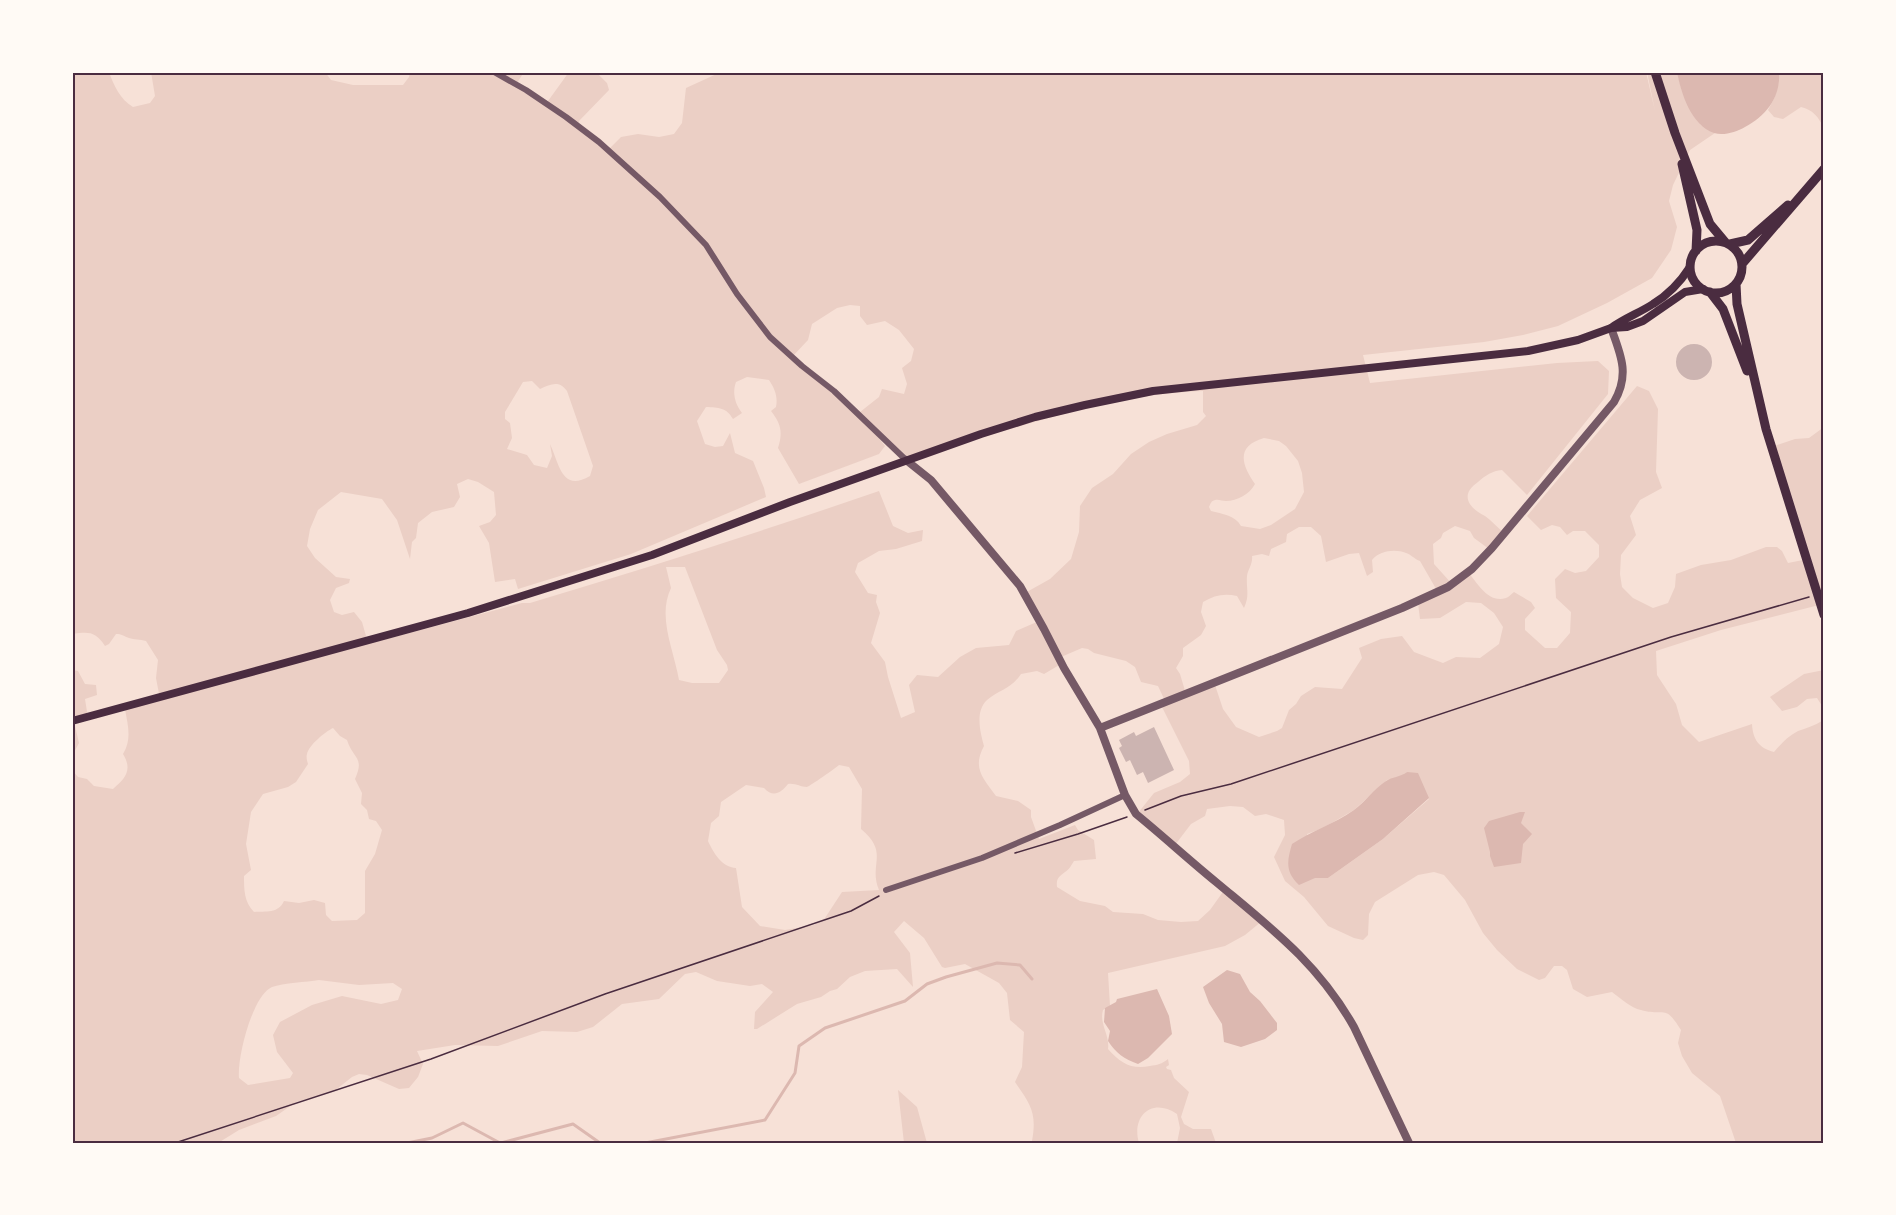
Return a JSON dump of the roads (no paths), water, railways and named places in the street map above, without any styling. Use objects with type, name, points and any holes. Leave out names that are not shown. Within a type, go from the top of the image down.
[{"type":"main road","points":[[1655,72],[1675,133],[1710,224],[1738,253],[1743,264]]},
{"type":"main road","points":[[1675,133],[1697,230],[1696,251]]},
{"type":"main road","points":[[1611,328],[1627,327],[1643,321],[1685,292],[1706,290],[1719,293],[1728,290],[1736,284],[1743,264],[1824,169]]},
{"type":"main road","points":[[72,721],[468,613],[641,559],[906,460],[1035,417],[1119,397],[1201,385],[1503,355],[1578,340],[1611,328],[1665,295],[1690,267],[1696,251],[1701,246],[1709,242],[1727,243],[1748,240],[1816,179]]},
{"type":"main road","points":[[1690,267],[1696,283],[1706,290],[1723,309],[1758,399],[1823,613]]},
{"type":"main road","points":[[1736,284],[1737,304],[1758,399]]},
{"type":"street","points":[[494,72],[566,117],[599,142],[660,197],[706,245],[737,294],[770,337],[834,391],[906,460],[924,472],[931,480],[1020,586],[1064,668],[1100,728],[1125,795],[1136,814],[1288,943],[1319,975],[1349,1019],[1409,1143]]},
{"type":"street","points":[[1100,728],[1410,604],[1448,587],[1464,576],[1492,548],[1617,397],[1623,381],[1623,368],[1611,328]]},
{"type":"street","points":[[886,890],[982,858],[1125,795]]},
{"type":"waterway","points":[[645,1143],[765,1120],[795,1073],[799,1046],[825,1028],[905,1001],[927,984],[997,963],[1020,965],[1032,979]]},
{"type":"waterway","points":[[407,1143],[432,1138],[463,1123],[500,1143]]},
{"type":"waterway","points":[[501,1143],[573,1124],[600,1143]]}]
